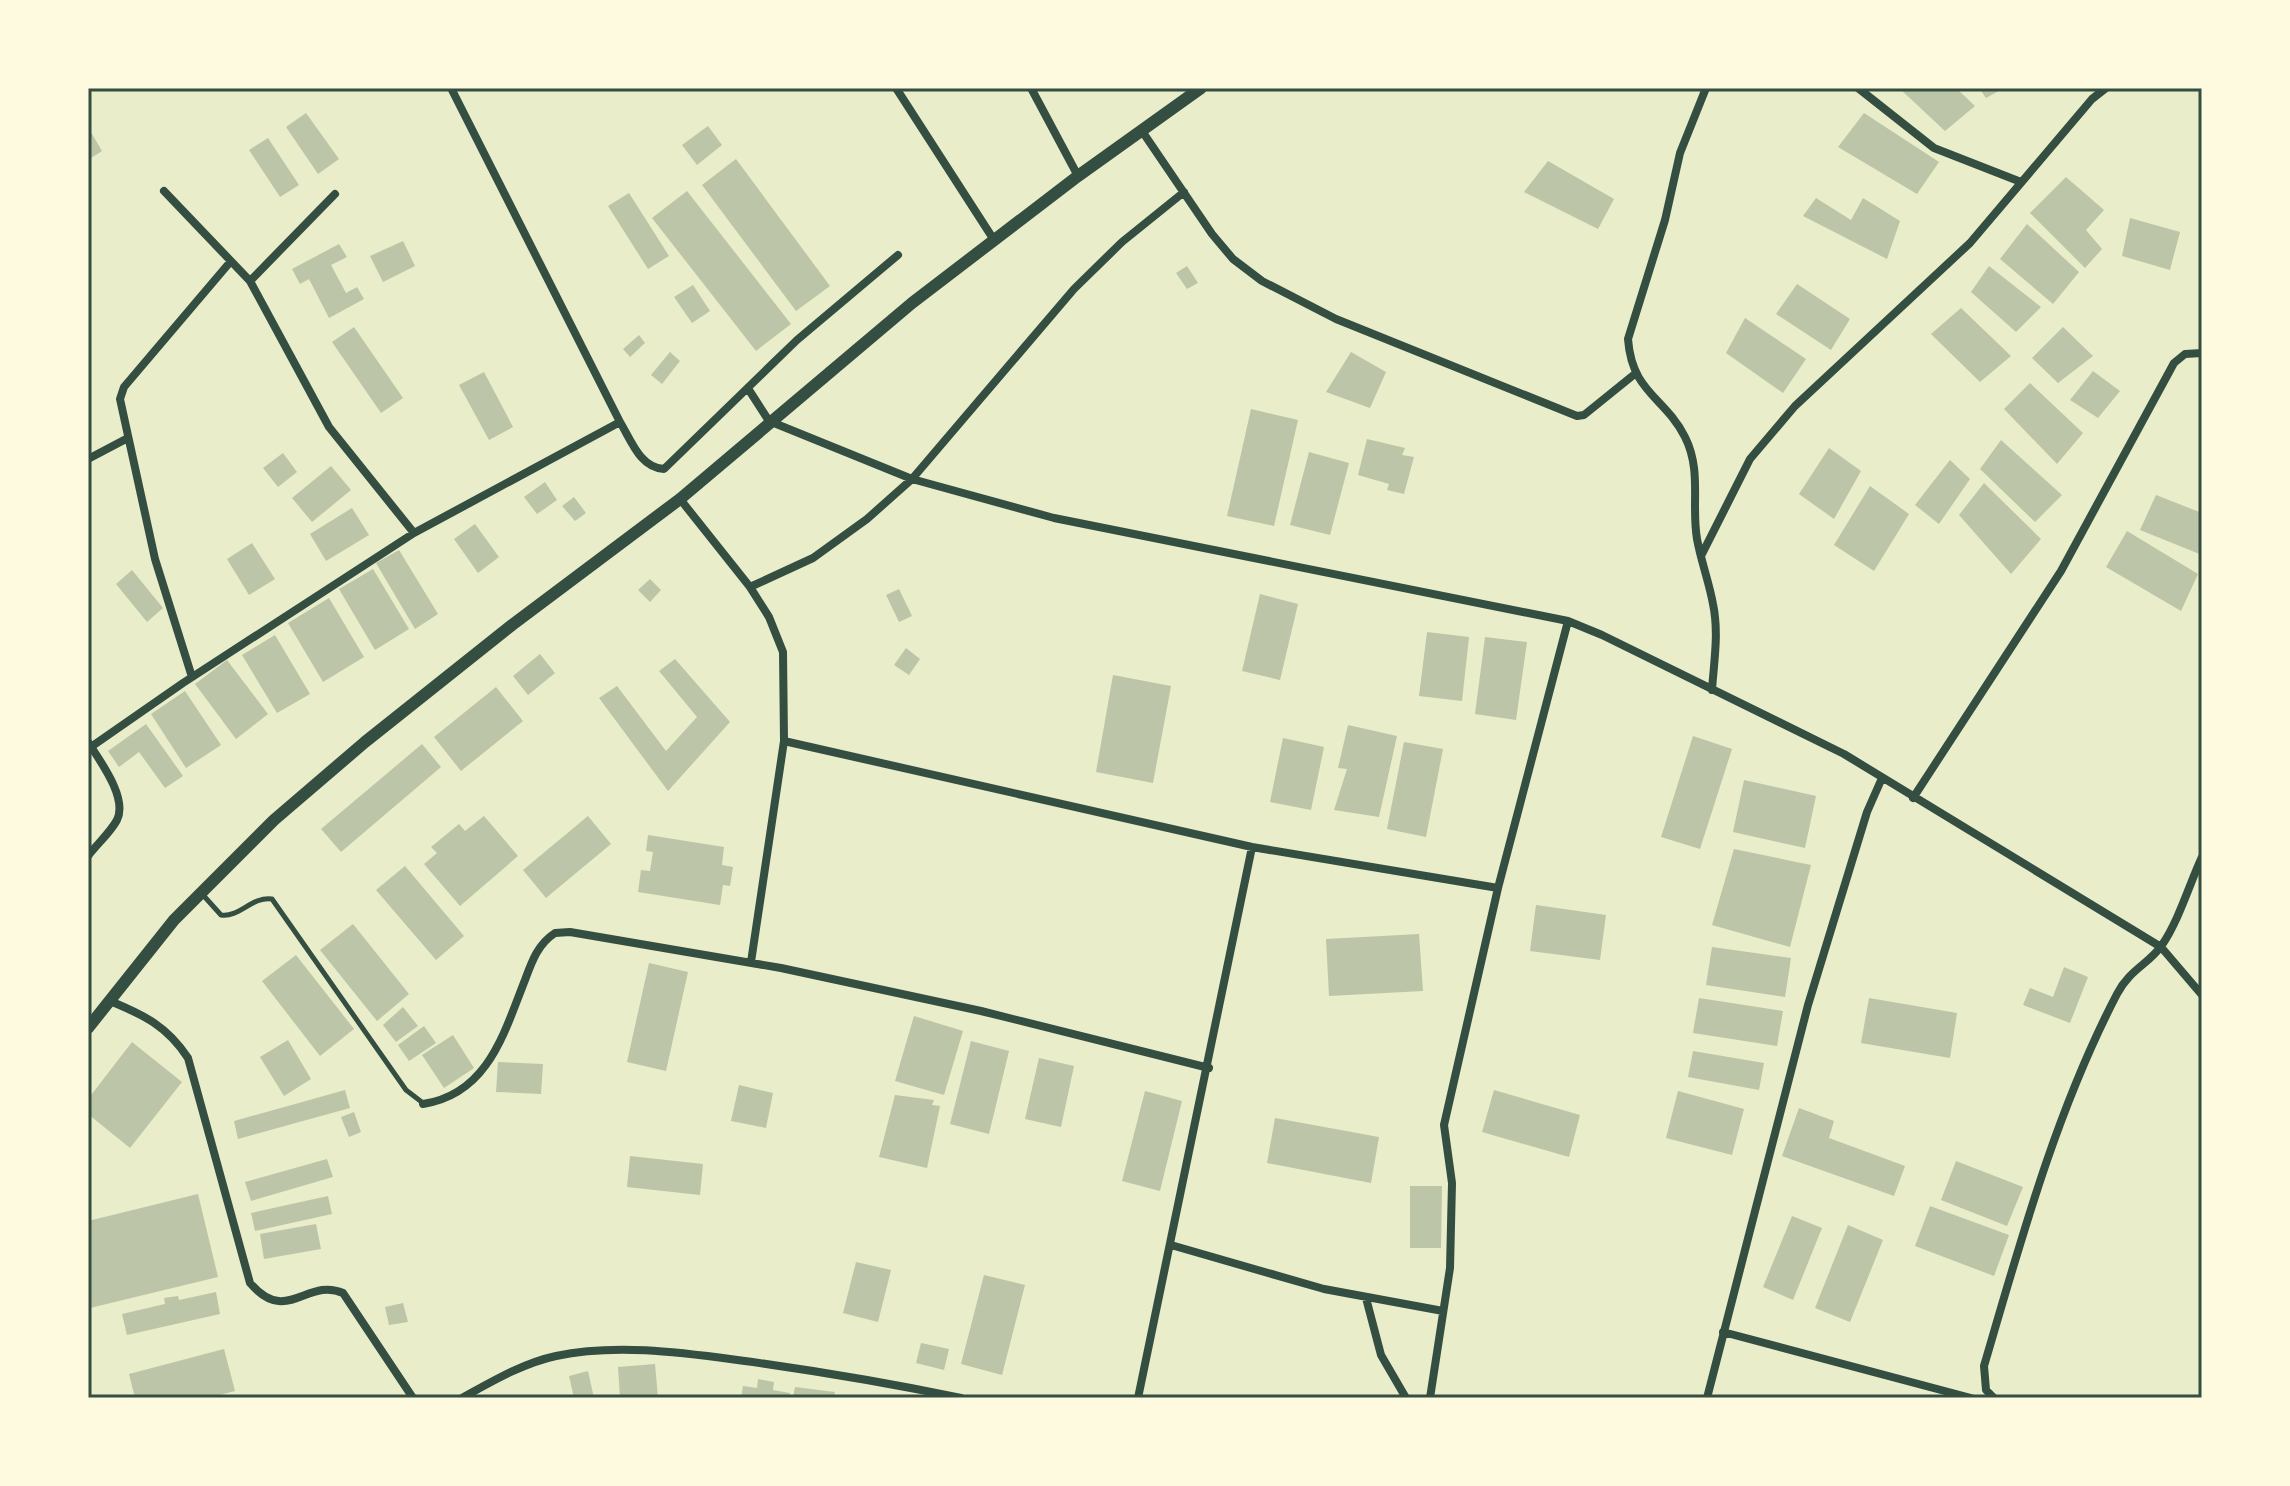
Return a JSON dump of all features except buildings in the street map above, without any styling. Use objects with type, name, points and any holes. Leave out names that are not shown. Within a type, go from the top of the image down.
[{"type":"street","points":[[451,88],[620,422],[646,464],[664,469],[749,390],[797,340],[898,255]]},
{"type":"street","points":[[896,88],[994,240]]},
{"type":"street","points":[[1031,88],[1078,176]]},
{"type":"street","points":[[88,1028],[174,920],[274,820],[365,742],[512,625],[680,499],[769,421],[994,240],[1201,88]]},
{"type":"street","points":[[1706,88],[1680,153],[1665,220],[1628,339],[1630,359],[1642,387],[1670,416],[1685,438],[1697,472],[1697,537],[1714,606],[1716,642],[1712,690]]},
{"type":"street","points":[[1858,88],[1934,148],[2021,182]]},
{"type":"street","points":[[1701,556],[1750,459],[1795,406],[1942,271],[2092,99],[2106,88]]},
{"type":"street","points":[[1142,131],[1233,259],[1262,281],[1336,319],[1410,346],[1531,400],[1577,416],[1584,415],[1636,373]]},
{"type":"street","points":[[164,191],[250,281],[329,427],[414,533]]},
{"type":"street","points":[[750,587],[813,558],[867,519],[912,479],[1074,289],[1122,242],[1184,192]]},
{"type":"street","points":[[250,281],[335,194]]},
{"type":"street","points":[[192,677],[155,559],[126,439],[120,399],[124,387],[231,261]]},
{"type":"street","points":[[1913,798],[2061,571],[2174,363],[2185,354],[2202,353]]},
{"type":"street","points":[[749,390],[769,421],[912,479],[1054,518],[1568,621],[1844,754],[2161,947],[2202,995]]},
{"type":"street","points":[[88,856],[116,821],[120,809],[116,794],[89,746],[414,533],[620,422]]},
{"type":"street","points":[[88,459],[126,439]]},
{"type":"street","points":[[680,499],[750,587],[769,617],[783,652],[784,741],[751,962]]},
{"type":"street","points":[[1430,1398],[1450,1268],[1452,1183],[1444,1125],[1498,888],[1568,621]]},
{"type":"street","points":[[784,741],[1252,847],[1498,888]]},
{"type":"street","points":[[1707,1398],[1808,1005],[1867,812],[1882,778]]},
{"type":"street","points":[[1138,1398],[1209,1068],[1252,847]]},
{"type":"street","points":[[1994,1398],[1986,1390],[1984,1366],[2034,1197],[2073,1094],[2117,994],[2131,971],[2161,947],[2202,857]]},
{"type":"street","points":[[423,1104],[438,1102],[471,1086],[507,1025],[535,955],[555,933],[587,934],[681,953],[751,962],[981,1011],[1209,1068]]},
{"type":"street","points":[[110,1001],[151,1018],[173,1035],[188,1058],[250,1283],[263,1299],[282,1302],[332,1288],[343,1293],[413,1398]]},
{"type":"street","points":[[1171,1245],[1366,1298],[1443,1311]]},
{"type":"street","points":[[1366,1298],[1381,1355],[1406,1398]]},
{"type":"street","points":[[1723,1332],[1971,1398]]},
{"type":"street","points":[[462,1398],[497,1379],[556,1356],[610,1351],[703,1356],[858,1377],[956,1398]]},
{"type":"lane","points":[[201,893],[221,915],[228,916],[255,900],[272,899],[406,1090],[423,1104]]}]
